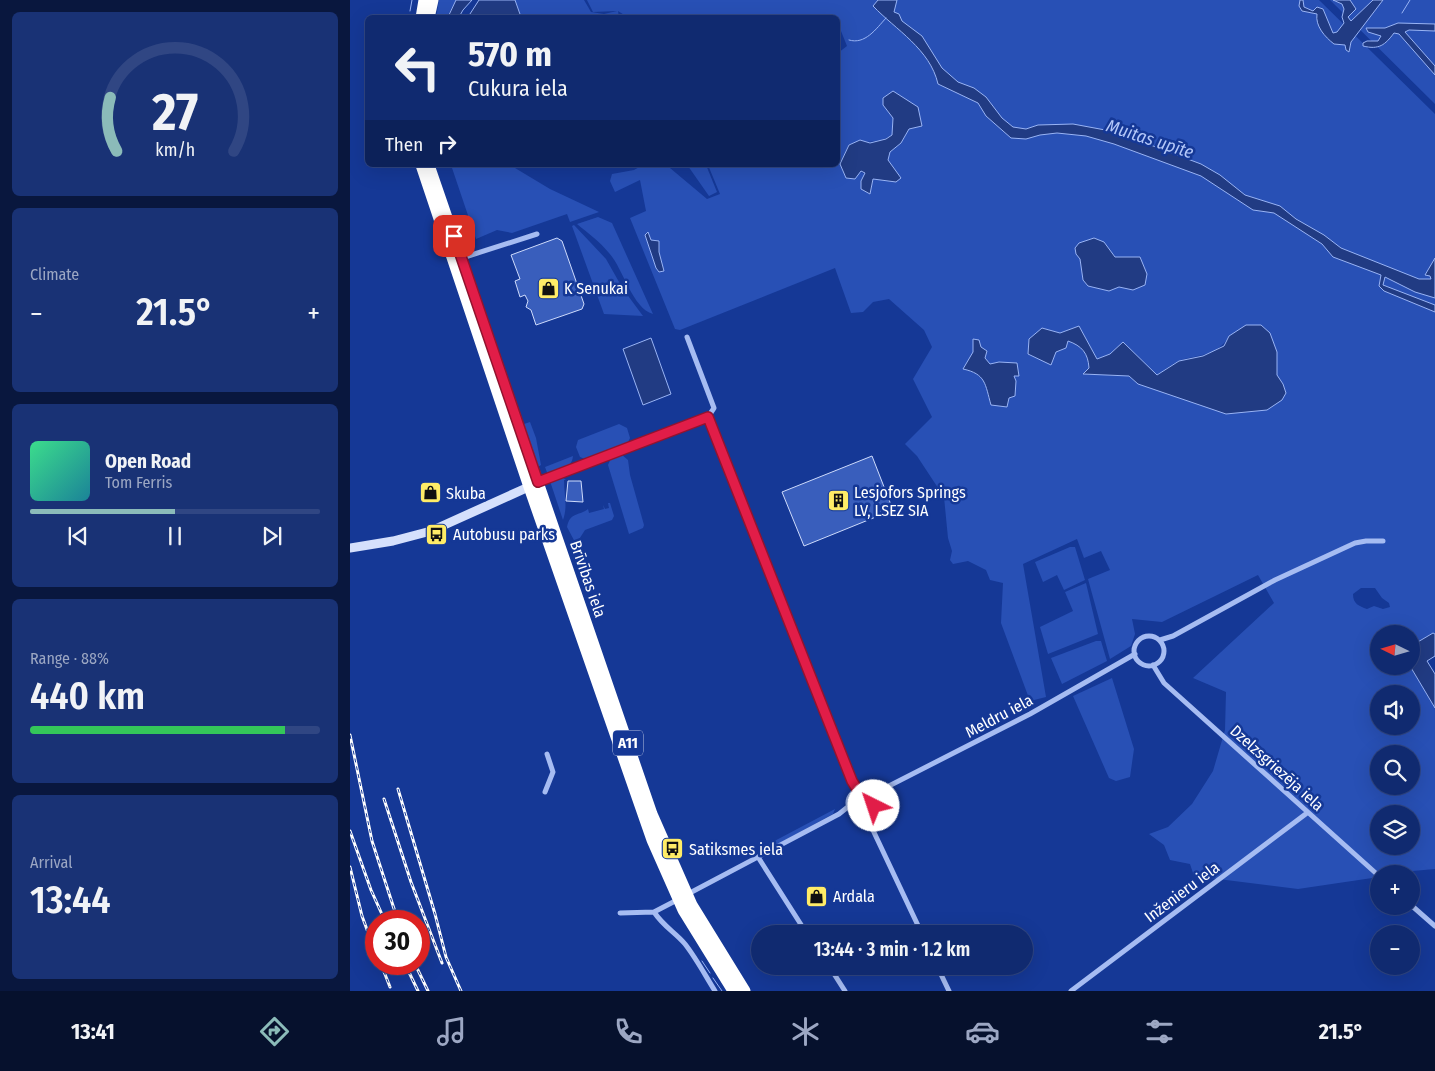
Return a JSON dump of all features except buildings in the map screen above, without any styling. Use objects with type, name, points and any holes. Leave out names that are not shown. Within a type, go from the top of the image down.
[{"type":"highway","points":[[421,15],[424,0]]},
{"type":"highway","points":[[430,15],[433,0]]},
{"type":"highway","name":"Brīvības iela","points":[[422,167],[682,897],[703,944],[733,991]]},
{"type":"highway","name":"Brīvības iela","points":[[430,167],[462,258],[534,484]]},
{"type":"highway","name":"Brīvības iela","points":[[682,897],[745,991]]},
{"type":"main road","points":[[350,548],[393,541],[431,531],[534,484]]},
{"type":"street","points":[[462,258],[537,234]]},
{"type":"street","points":[[534,484],[708,417],[714,408],[686,337]]},
{"type":"street","points":[[708,417],[852,781],[860,791],[852,794]]},
{"type":"street","points":[[1160,640],[1173,636],[1275,580],[1355,543],[1366,540],[1383,541]]},
{"type":"street","points":[[1149,635],[1160,640],[1163,645],[1164,655],[1156,664],[1145,665],[1137,660],[1134,654],[1135,646],[1140,638],[1149,635]]},
{"type":"street","points":[[1163,645],[1173,636]]},
{"type":"street","points":[[1125,660],[1134,654]]},
{"type":"street","points":[[1125,660],[1137,660]]},
{"type":"street","name":"Meldru iela","points":[[860,791],[869,793],[882,789],[1030,714],[1125,660]]},
{"type":"street","name":"Dzelzsgriezēja iela","points":[[1156,664],[1164,683],[1370,868]]},
{"type":"street","points":[[545,792],[553,772],[547,754]]},
{"type":"street","points":[[852,781],[852,794],[849,806],[853,813]]},
{"type":"street","name":"Meldru iela","points":[[869,813],[874,806],[874,800],[882,789]]},
{"type":"street","points":[[869,793],[874,800]]},
{"type":"street","points":[[620,913],[654,912],[839,814],[849,806]]},
{"type":"street","points":[[839,814],[853,813],[860,816],[871,826]]},
{"type":"street","points":[[860,816],[869,813],[871,826],[918,925]]},
{"type":"street","name":"Inženieru iela","points":[[1071,991],[1307,813]]},
{"type":"street","points":[[758,857],[801,925]]},
{"type":"street","points":[[654,912],[670,932],[683,942],[715,991]]},
{"type":"street","points":[[1420,913],[1435,926]]},
{"type":"street","points":[[835,975],[845,991]]},
{"type":"street","points":[[941,975],[949,991]]},
{"type":"shaded area","points":[[439,0],[456,0],[448,15],[436,15]]},
{"type":"shaded area","points":[[456,0],[472,0],[460,15],[449,15]]},
{"type":"shaded area","points":[[479,0],[515,0],[520,15],[469,15]]},
{"type":"shaded area","points":[[515,0],[584,0],[591,12],[604,14],[617,11],[593,12],[587,0],[1319,0],[1435,114],[1435,634],[1433,633],[1420,641],[1420,625],[1370,625],[1370,675],[1415,675],[1435,708],[1435,869],[1420,870],[1420,865],[1370,865],[1370,878],[1298,889],[1194,876],[1190,864],[1170,860],[1164,845],[1149,834],[1168,827],[1192,804],[1213,771],[1225,730],[1226,692],[1193,678],[1274,603],[1258,575],[1162,622],[1132,619],[1135,634],[1131,646],[1110,659],[1088,579],[1110,570],[1101,551],[1084,558],[1077,539],[1023,564],[1046,697],[1030,701],[1001,623],[1003,583],[990,580],[986,570],[968,561],[953,564],[950,560],[952,551],[948,538],[944,497],[917,456],[905,444],[932,417],[913,379],[932,347],[924,330],[889,299],[873,302],[863,312],[851,313],[835,268],[680,330],[675,329],[630,218],[646,211],[640,180],[615,192],[610,181],[612,174],[634,170],[639,167],[679,167],[670,168],[707,199],[720,194],[709,167],[840,167],[840,164],[840,51],[847,46],[840,30],[840,15],[624,15],[618,11],[619,15],[520,15]],"holes":[[[883,105],[922,126],[909,129],[901,143],[890,152],[888,160],[901,178],[896,181],[873,179],[870,194],[861,181],[865,174],[840,164],[849,145],[881,140],[892,135],[893,118]],[[1104,242],[1115,257],[1133,290],[1119,287],[1109,291],[1083,280],[1080,259]],[[1079,326],[1097,359],[1110,354],[1123,342],[1157,375],[1181,360],[1214,351],[1229,336],[1277,352],[1277,375],[1283,384],[1138,384],[1129,376],[1084,374],[1089,368],[1086,354],[1077,345],[1068,341],[1066,348],[1056,352],[1042,328],[1060,333]],[[1361,588],[1375,588],[1382,598],[1389,603],[1390,607],[1383,609],[1374,606],[1367,609],[1361,607],[1354,600],[1353,594]]]},
{"type":"shaded area","points":[[878,0],[897,0],[894,12],[899,14],[902,21],[922,36],[942,68],[958,82],[974,88],[986,97],[1002,118],[1013,127],[1026,129],[1038,125],[1073,124],[1116,132],[1201,164],[1220,175],[1245,195],[1280,206],[1296,219],[1324,235],[1341,248],[1419,279],[1431,279],[1430,276],[1425,275],[1435,258],[1435,298],[1415,292],[1385,277],[1383,285],[1435,305],[1435,312],[1384,291],[1379,286],[1381,275],[1333,257],[1322,244],[1274,213],[1253,210],[1201,176],[1114,144],[1086,136],[1057,133],[1026,139],[1011,138],[986,116],[978,103],[938,84],[928,60],[920,50],[873,6]]},
{"type":"shaded area","points":[[1300,0],[1303,0],[1304,7],[1313,11],[1317,7],[1323,9],[1333,33],[1337,32],[1344,23],[1342,17],[1344,9],[1342,4],[1333,0],[1350,0],[1356,9],[1348,17],[1351,21],[1373,0],[1383,0],[1351,42],[1349,52],[1346,50],[1345,45],[1334,44],[1327,38],[1319,27],[1317,14],[1302,11],[1299,6]]},
{"type":"shaded area","points":[[1330,0],[1435,0],[1435,104]]},
{"type":"shaded area","points":[[1398,23],[1435,24],[1435,31],[1409,30],[1405,32],[1435,66],[1435,75],[1399,34],[1394,33],[1381,46],[1363,46],[1363,43],[1367,41],[1378,41],[1381,36],[1368,32],[1366,28],[1385,28]]},
{"type":"shaded area","points":[[893,91],[918,107],[922,126],[909,129],[901,143],[890,152],[888,160],[901,178],[896,182],[873,179],[870,194],[861,189],[861,181],[865,173],[861,171],[855,179],[846,178],[840,164],[849,145],[860,140],[870,143],[886,139],[892,135],[893,118],[883,105],[883,98]]},
{"type":"shaded area","points":[[452,167],[513,167],[550,189],[599,212],[570,222],[567,214],[512,233],[497,230],[476,239]]},
{"type":"shaded area","points":[[689,167],[707,167],[717,192],[709,196]]},
{"type":"shaded area","points":[[598,217],[612,223],[653,314],[639,304],[609,253],[598,241],[577,224]]},
{"type":"shaded area","points":[[574,225],[606,259],[623,289],[643,316],[604,314],[572,226]]},
{"type":"shaded area","points":[[648,232],[651,240],[659,241],[659,252],[664,271],[659,272],[656,268],[645,235]]},
{"type":"shaded area","points":[[1094,238],[1104,242],[1115,257],[1140,257],[1147,274],[1145,285],[1133,290],[1119,287],[1109,291],[1088,286],[1083,280],[1080,259],[1076,254],[1075,248],[1079,243]]},
{"type":"shaded area","points":[[1246,325],[1261,325],[1270,333],[1277,352],[1277,375],[1286,393],[1282,400],[1267,410],[1226,414],[1138,384],[1129,376],[1083,374],[1089,368],[1086,354],[1077,345],[1068,341],[1066,348],[1056,352],[1051,365],[1028,354],[1029,339],[1042,328],[1060,333],[1079,326],[1097,359],[1110,354],[1123,342],[1157,375],[1179,361],[1203,356],[1224,346],[1229,336]]},
{"type":"shaded area","points":[[651,338],[671,394],[643,405],[623,349]]},
{"type":"shaded area","points":[[973,339],[979,340],[981,347],[987,351],[985,358],[990,364],[999,362],[1017,363],[1019,376],[1014,376],[1016,381],[1015,396],[1009,398],[1007,407],[991,405],[986,386],[980,377],[971,371],[963,369],[973,352]]},
{"type":"shaded area","points":[[530,422],[536,438],[541,465],[536,468],[524,424]]},
{"type":"shaded area","points":[[619,424],[627,428],[630,438],[627,444],[587,460],[580,457],[576,447],[578,440]]},
{"type":"shaded area","points":[[621,454],[628,460],[630,475],[644,525],[643,528],[629,534],[608,465],[611,458]]},
{"type":"shaded area","points":[[573,456],[567,467],[548,475],[545,467]]},
{"type":"shaded area","points":[[562,477],[566,480],[564,480],[566,505],[563,520],[550,481]]},
{"type":"shaded area","points":[[608,503],[610,503],[614,516],[612,520],[585,530],[576,544],[567,527],[570,519],[588,509],[589,513],[604,509],[603,505],[605,509],[609,508]]},
{"type":"shaded area","points":[[1070,547],[1075,547],[1085,580],[1064,590],[1057,575],[1043,582],[1035,562]]},
{"type":"shaded area","points":[[1086,583],[1098,634],[1048,654],[1040,627],[1073,611],[1065,592]]},
{"type":"shaded area","points":[[1433,633],[1435,634],[1435,656],[1427,661],[1435,674],[1435,708],[1415,675],[1420,675],[1420,641]]},
{"type":"shaded area","points":[[1096,641],[1101,641],[1107,661],[1062,684],[1051,658]]},
{"type":"shaded area","points":[[1112,678],[1134,749],[1130,777],[1116,781],[1109,778],[1073,696]]},
{"type":"shaded area","points":[[835,809],[833,814],[769,849],[766,848],[765,846]]},
{"type":"waterway","points":[[410,11],[412,0]]},
{"type":"waterway","points":[[1402,13],[1410,0]]},
{"type":"waterway","points":[[849,40],[855,41],[865,38],[886,18]]},
{"type":"waterway","points":[[702,961],[710,973]]},
{"type":"waterway","points":[[713,978],[722,991]]},
{"type":"railway","points":[[350,735],[372,841],[394,910]]},
{"type":"railway","points":[[398,789],[446,957],[461,991]]},
{"type":"railway","points":[[384,799],[411,882],[442,963]]},
{"type":"railway","points":[[350,831],[380,910]]},
{"type":"railway","points":[[350,867],[365,924]]},
{"type":"railway","points":[[385,975],[390,987]]},
{"type":"railway","points":[[410,975],[418,991]]},
{"type":"railway","points":[[420,975],[428,991]]},
{"type":"place","name":"K Senukai","points":[[548,288]]},
{"type":"place","name":"Skuba","points":[[430,493]]},
{"type":"place","name":"Lesjofors Springs LV, LSEZ SIA","points":[[838,501]]},
{"type":"place","name":"Autobusu parks","points":[[437,534]]},
{"type":"place","name":"Satiksmes iela","points":[[673,849]]},
{"type":"place","name":"Ardala","points":[[817,896]]},
{"type":"route","points":[[454,236],[538,482],[708,417],[840,753],[857,789],[868,792],[874,800],[874,806]]},
{"type":"water label","name":"Muitas upīte","points":[[1150,139]]}]
